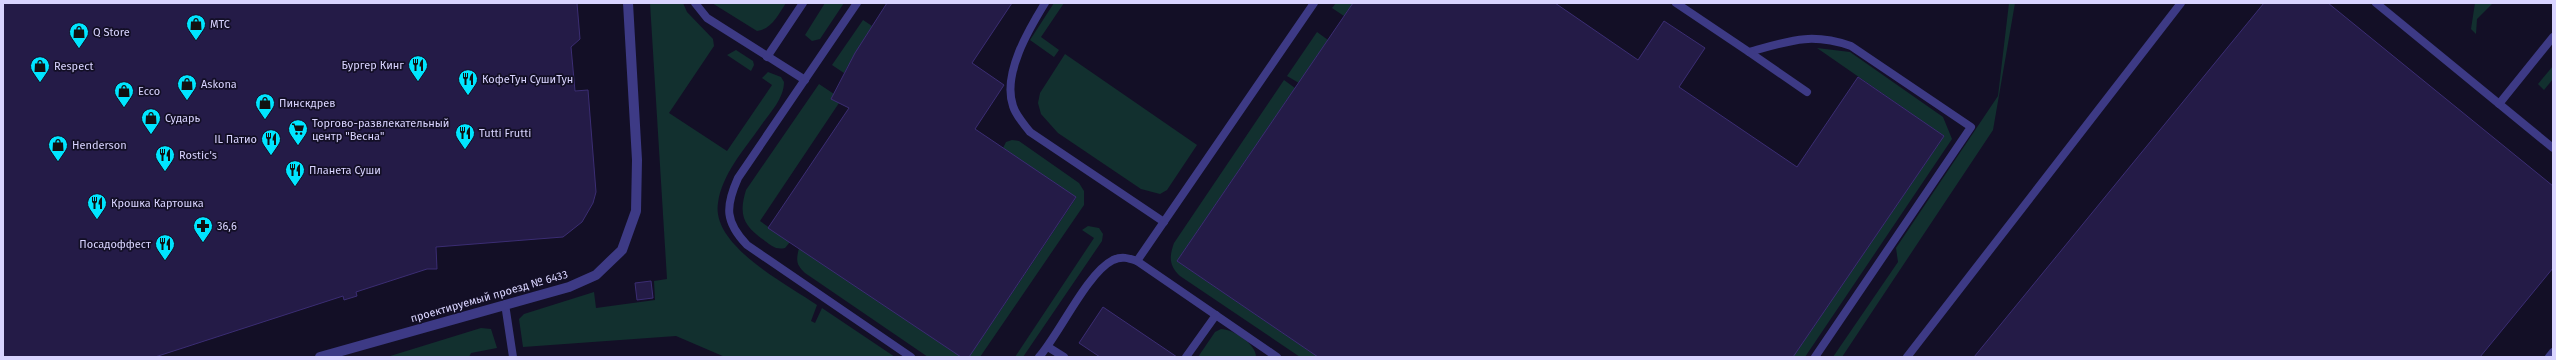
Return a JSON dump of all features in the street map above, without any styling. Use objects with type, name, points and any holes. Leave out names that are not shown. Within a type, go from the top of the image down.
[{"type":"street","name":"проектируемый проезд № 6433","points":[[320,357],[569,287],[596,275],[622,250],[636,211],[637,160],[628,3]]},
{"type":"lane","points":[[695,3],[707,18],[805,80]]},
{"type":"lane","points":[[767,57],[803,3]]},
{"type":"lane","points":[[857,3],[738,178],[731,193],[728,208],[731,224],[737,234],[758,254],[911,357]]},
{"type":"lane","points":[[1045,3],[1016,58],[1012,79],[1012,105],[1017,116],[1030,132],[1164,222]]},
{"type":"lane","points":[[1137,261],[1314,3]]},
{"type":"lane","points":[[1676,3],[1807,92]]},
{"type":"lane","points":[[1907,357],[2181,3]]},
{"type":"lane","points":[[2376,3],[2553,148]]},
{"type":"lane","points":[[1749,52],[1802,38],[1837,41],[1851,46],[1971,127],[1815,357]]},
{"type":"lane","points":[[2499,104],[2553,38]]},
{"type":"lane","points":[[1039,357],[1048,347],[1098,272],[1113,260],[1125,257],[1137,261],[1277,357]]},
{"type":"lane","points":[[505,304],[513,357]]},
{"type":"lane","points":[[1186,357],[1216,315]]},
{"type":"lane","points":[[1048,347],[1064,357]]},
{"type":"lane","points":[[2549,357],[2553,352]]},
{"type":"green space","points":[[650,3],[683,3],[687,12],[713,39],[714,46],[669,113],[727,151],[772,85],[762,78],[768,72],[781,77],[784,82],[782,94],[779,100],[734,163],[720,192],[718,203],[719,219],[726,234],[738,249],[754,262],[817,305],[811,321],[815,323],[822,308],[895,357],[725,357],[676,336],[523,347],[519,319],[524,314],[594,292],[596,308],[655,300],[654,281],[667,279]]},
{"type":"green space","points":[[712,3],[786,3],[771,24],[762,30],[757,31]]},
{"type":"green space","points":[[825,3],[844,3],[820,39],[812,41],[805,35]]},
{"type":"green space","points":[[1054,3],[1064,3],[1041,37],[1059,50],[1054,57],[1030,40]]},
{"type":"green space","points":[[1336,3],[1353,3],[1344,16],[1332,8]]},
{"type":"green space","points":[[2009,3],[2015,3],[1993,130],[1842,357],[1833,357],[1898,262],[1896,248],[1998,96]]},
{"type":"green space","points":[[2475,3],[2493,3],[2477,19],[2476,34],[2471,29]]},
{"type":"green space","points":[[863,20],[872,26],[844,73],[832,65]]},
{"type":"green space","points":[[1317,32],[1328,40],[1299,83],[1287,76]]},
{"type":"green space","points":[[1817,48],[1850,52],[1943,117],[1952,139],[1805,357],[1793,357],[1944,136]]},
{"type":"green space","points":[[736,50],[753,61],[754,65],[751,71],[727,55]]},
{"type":"green space","points":[[1065,54],[1197,145],[1167,190],[1160,194],[1141,189],[1058,133],[1041,114],[1038,103],[1040,93]]},
{"type":"green space","points":[[2553,66],[2553,79],[2544,90],[2538,84]]},
{"type":"green space","points":[[1284,80],[1295,88],[1177,261],[1318,357],[1300,357],[1180,276],[1174,269],[1171,261],[1171,253],[1174,243]]},
{"type":"green space","points":[[819,84],[834,94],[831,99],[839,103],[760,221],[790,242],[785,248],[777,248],[758,236],[745,220],[743,207],[746,190]]},
{"type":"green space","points":[[1012,140],[1019,141],[1079,183],[1084,191],[1084,205],[980,357],[969,357],[1076,198],[1003,148],[1006,142]]},
{"type":"green space","points":[[1088,226],[1099,228],[1103,234],[1102,241],[1023,357],[1015,357],[1094,238],[1082,230]]},
{"type":"green space","points":[[799,248],[961,357],[928,357],[805,273],[798,265],[797,256]]},
{"type":"green space","points":[[481,328],[491,329],[497,348],[471,353],[469,357],[387,357]]},
{"type":"green space","points":[[1221,329],[1237,334],[1248,342],[1255,352],[1256,357],[1198,357],[1215,332]]},
{"type":"building","name":"Торгово-развлекательный центр \"Весна\"","points":[[3,3],[577,3],[580,39],[571,47],[575,91],[588,90],[596,192],[593,203],[582,222],[563,237],[436,247],[437,269],[427,269],[356,292],[357,296],[344,300],[343,296],[155,357],[3,357]]},
{"type":"building","points":[[887,3],[1012,3],[972,63],[1004,85],[975,129],[1076,197],[969,357],[961,357],[768,228],[849,108],[831,99],[855,53]]},
{"type":"building","points":[[1353,3],[1555,3],[1638,60],[1664,21],[1705,48],[1679,87],[1797,167],[1858,77],[1944,136],[1793,357],[1318,357],[1177,261]]},
{"type":"building","points":[[2264,3],[2328,3],[2553,186],[2553,268],[2480,357],[1974,357]]},
{"type":"building","points":[[651,281],[653,298],[637,300],[635,283]]},
{"type":"building","points":[[1103,307],[1177,357],[1100,357],[1079,343]]},
{"type":"place","name":"МТС","points":[[196,41]]},
{"type":"place","name":"Q Store","points":[[79,49]]},
{"type":"place","name":"Бургер Кинг","points":[[418,82]]},
{"type":"place","name":"Respect","points":[[40,83]]},
{"type":"place","name":"КофеТун СушиТун","points":[[468,96]]},
{"type":"place","name":"Askona","points":[[187,101]]},
{"type":"place","name":"Ecco","points":[[124,108]]},
{"type":"place","name":"Пинскдрев","points":[[265,120]]},
{"type":"place","name":"Сударь","points":[[151,135]]},
{"type":"place","name":"Торгово-развлекательный центр \"Весна\"","points":[[298,146]]},
{"type":"place","name":"Tutti Frutti","points":[[465,150]]},
{"type":"place","name":"IL Патио","points":[[271,156]]},
{"type":"place","name":"Henderson","points":[[58,162]]},
{"type":"place","name":"Rostic's","points":[[165,172]]},
{"type":"place","name":"Планета Суши","points":[[295,187]]},
{"type":"place","name":"Крошка Картошка","points":[[97,220]]},
{"type":"place","name":"36,6","points":[[203,243]]},
{"type":"place","name":"Посадоффест","points":[[165,261]]}]
